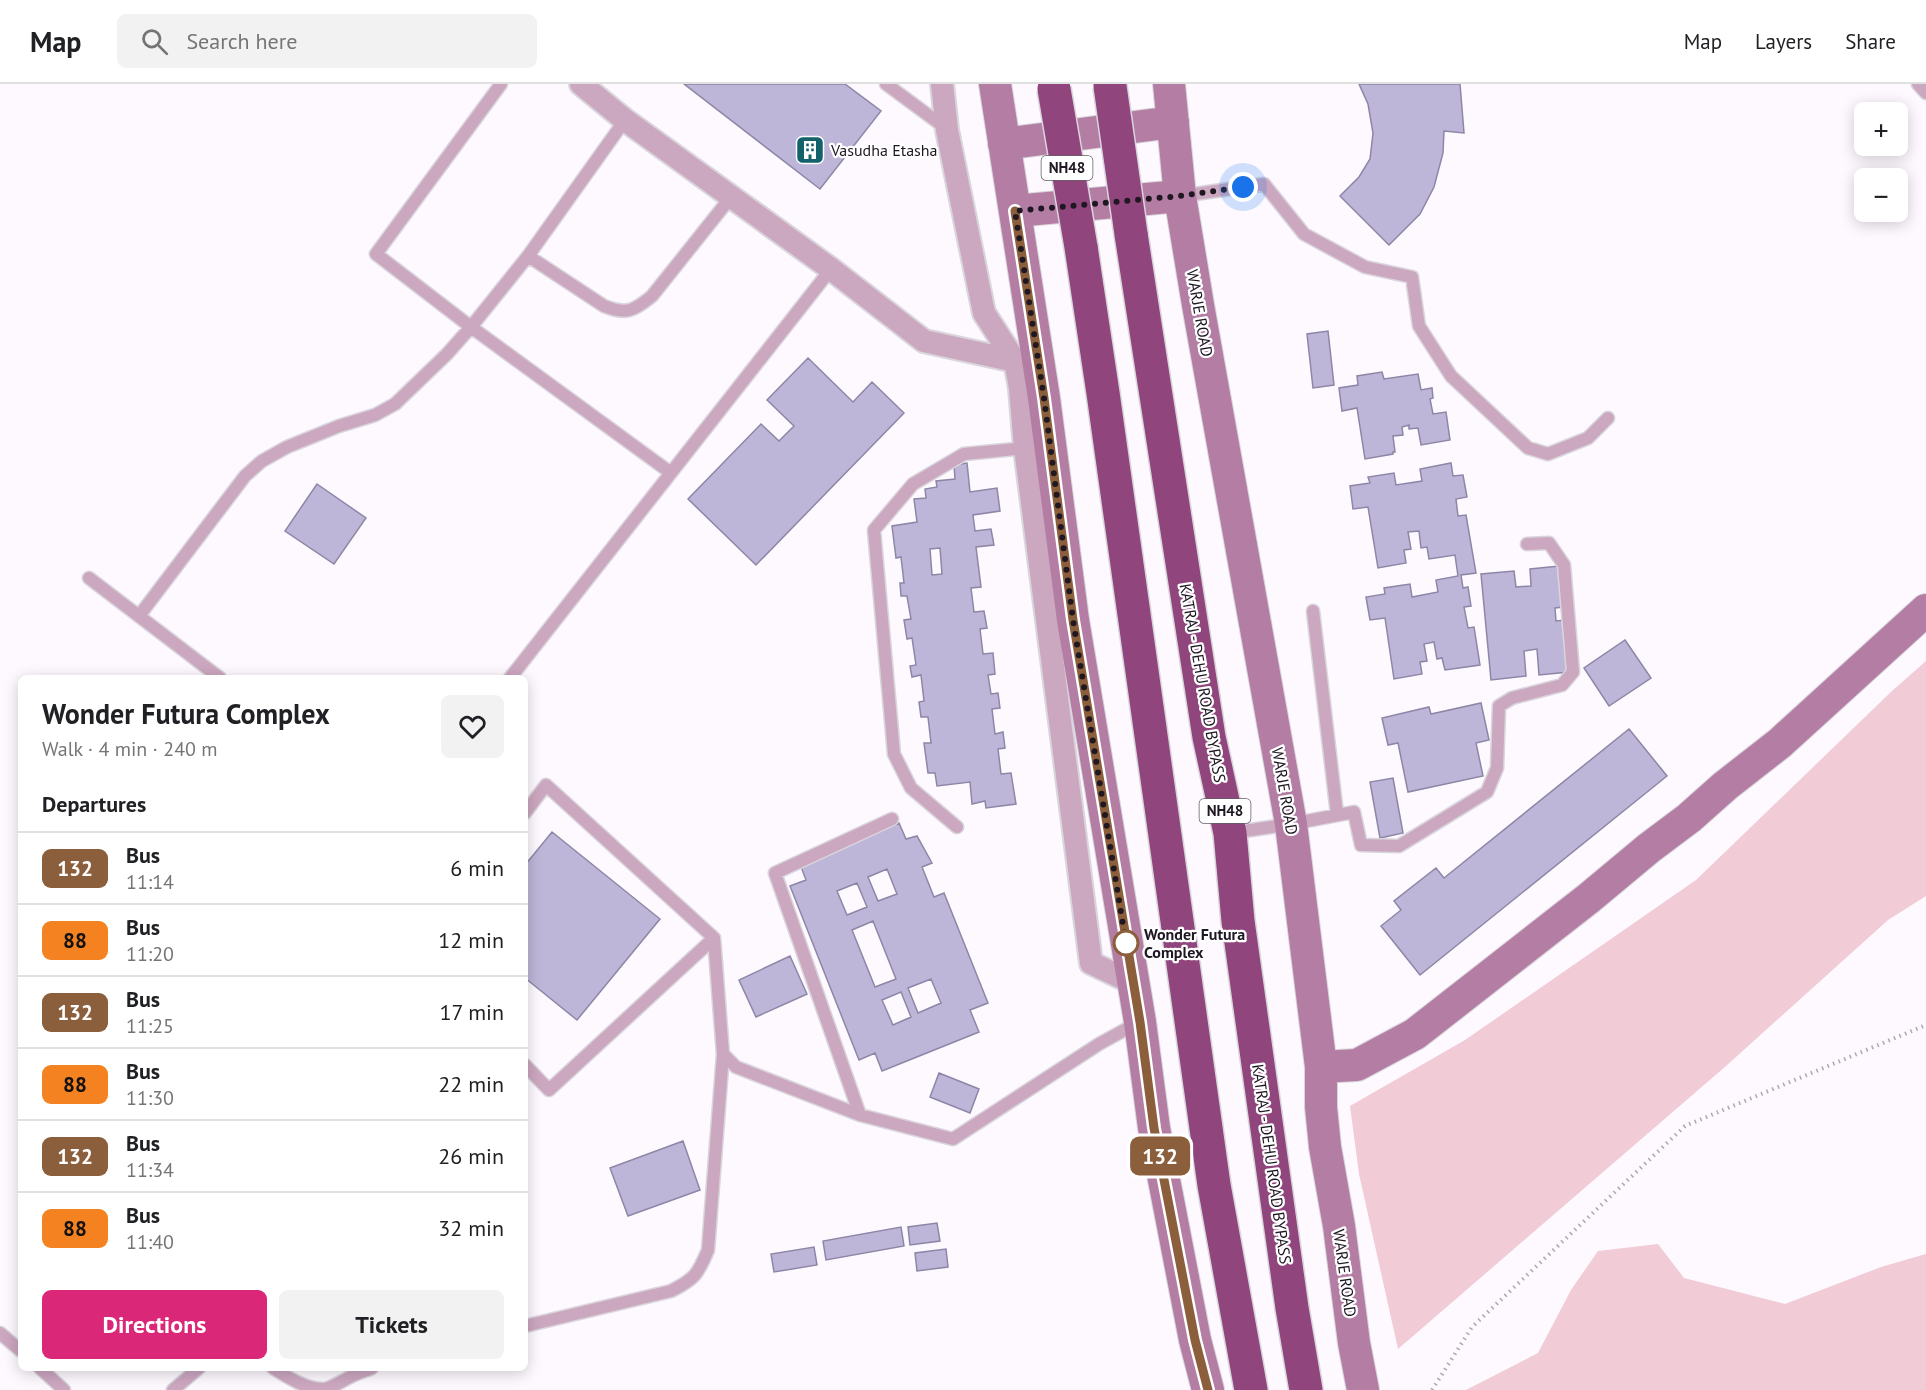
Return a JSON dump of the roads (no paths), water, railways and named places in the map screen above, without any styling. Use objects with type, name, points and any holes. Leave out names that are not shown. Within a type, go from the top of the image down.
[{"type":"highway","name":"KATRAJ - DEHU ROAD BYPASS","points":[[1110,85],[1207,725],[1230,833],[1238,921],[1292,1308],[1306,1390]]},
{"type":"highway","name":"NH48","points":[[1054,87],[1103,393],[1214,1185],[1251,1390]]},
{"type":"street","points":[[581,84],[625,120],[831,269],[924,341],[1027,367]]},
{"type":"street","points":[[942,84],[948,130],[984,313],[1027,367]]},
{"type":"street","points":[[995,84],[1015,211],[1027,367],[1073,620],[1140,1022],[1154,1128],[1195,1340],[1208,1390]]},
{"type":"street","name":"WARJE ROAD","points":[[1169,84],[1180,196],[1291,824],[1321,1067],[1321,1107],[1325,1147],[1363,1390]]},
{"type":"street","points":[[1004,144],[1173,122]]},
{"type":"street","points":[[1015,211],[1180,196]]},
{"type":"street","points":[[1027,367],[1020,388],[1025,448],[1091,963],[1133,983]]},
{"type":"street","points":[[1321,1067],[1357,1065],[1415,1034],[1589,898],[1780,743],[1926,610]]},
{"type":"lane","points":[[501,84],[376,254],[471,327],[671,473]]},
{"type":"lane","points":[[886,84],[948,130]]},
{"type":"lane","points":[[1918,84],[1926,93]]},
{"type":"lane","points":[[139,616],[245,476],[262,461],[287,447],[339,426],[375,416],[395,404],[447,354],[528,256],[625,120]]},
{"type":"lane","points":[[1180,196],[1264,184],[1304,234],[1365,267],[1412,277],[1419,326],[1451,376],[1528,448],[1548,454],[1588,438],[1608,418]]},
{"type":"lane","points":[[528,256],[604,306],[616,311],[628,311],[639,307],[652,296],[731,197]]},
{"type":"lane","points":[[512,675],[831,269]]},
{"type":"lane","points":[[957,827],[910,788],[894,754],[874,530],[913,484],[964,453],[1025,448]]},
{"type":"lane","points":[[1230,833],[1354,812],[1361,844],[1399,846],[1486,792],[1497,768],[1499,706],[1512,698],[1562,685],[1573,672],[1564,565],[1549,543],[1527,544]]},
{"type":"lane","points":[[89,578],[216,675]]},
{"type":"lane","points":[[1313,611],[1337,814]]},
{"type":"lane","points":[[528,809],[546,785],[714,938],[723,1054],[708,1250],[700,1270],[671,1291],[528,1325]]},
{"type":"lane","points":[[860,1114],[775,873],[892,819]]},
{"type":"lane","points":[[528,1068],[549,1090],[714,938]]},
{"type":"lane","points":[[723,1054],[736,1067],[860,1114],[953,1139],[1099,1044],[1140,1022]]},
{"type":"lane","points":[[0,1333],[18,1349]]},
{"type":"lane","points":[[43,1371],[64,1390]]},
{"type":"lane","points":[[173,1390],[195,1371]]},
{"type":"lane","points":[[278,1371],[317,1390],[326,1389],[364,1371]]},
{"type":"place","name":"Vasudha Etasha","points":[[810,150]]},
{"type":"place","name":"Wonder Futura Complex","points":[[1126,943]]}]
